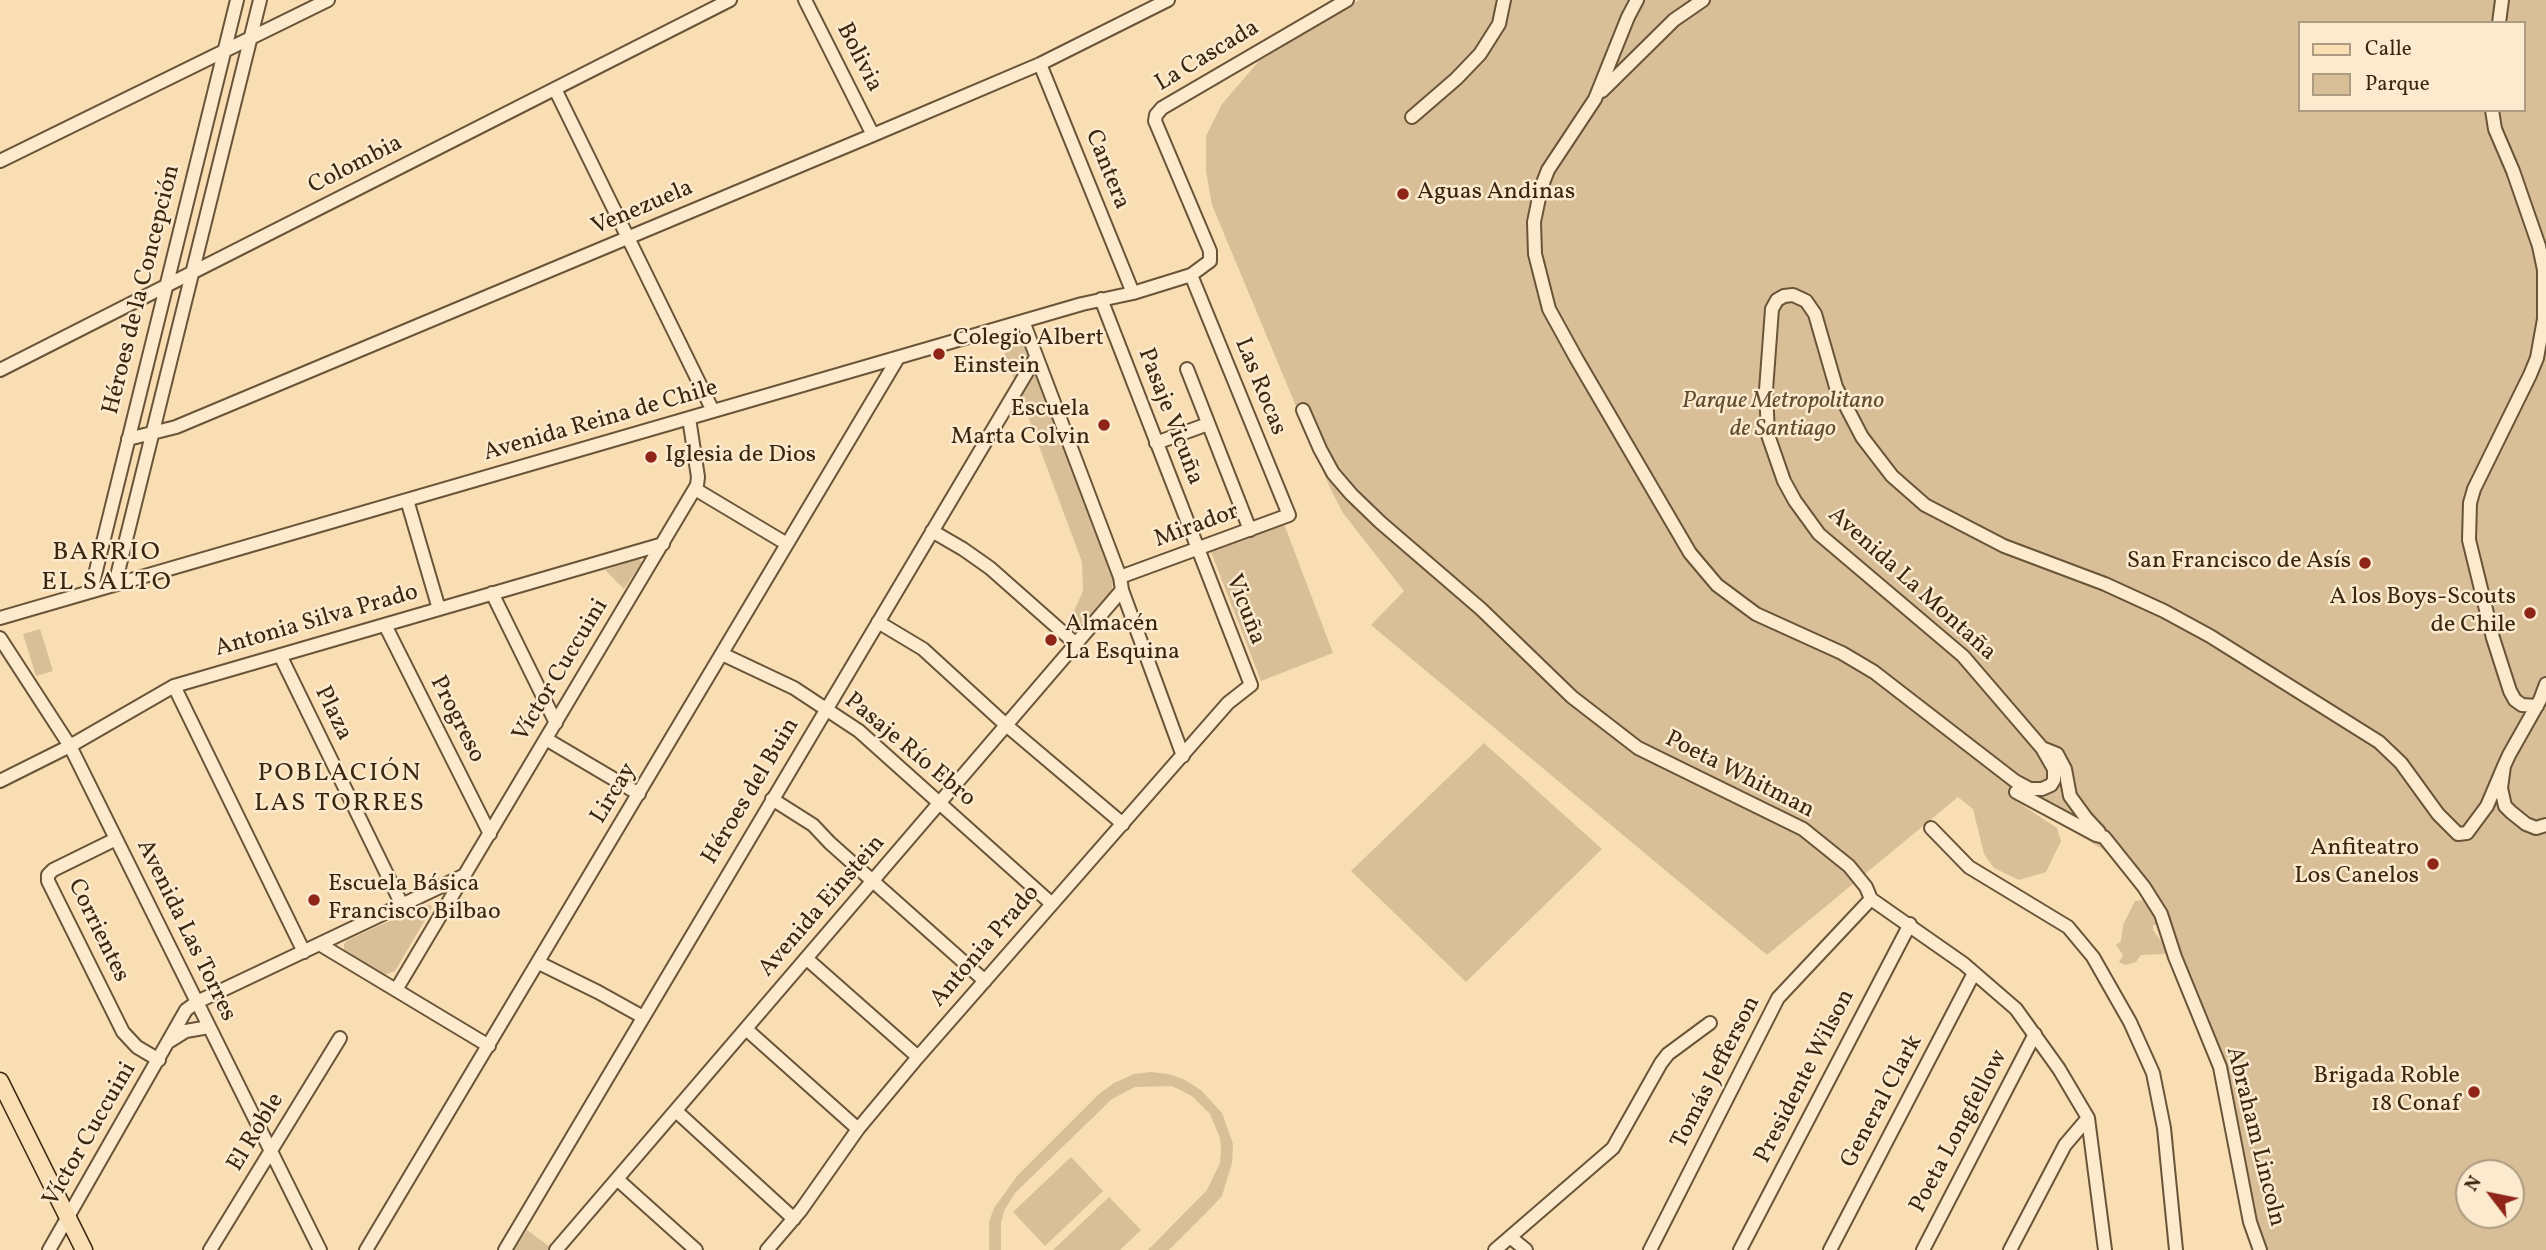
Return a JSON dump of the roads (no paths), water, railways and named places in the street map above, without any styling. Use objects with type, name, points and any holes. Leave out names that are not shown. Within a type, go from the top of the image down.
[{"type":"main road","points":[[0,1082],[84,1250]]},
{"type":"street","name":"Héroes de la Concepción","points":[[92,591],[237,0]]},
{"type":"street","name":"Héroes de la Concepción","points":[[115,584],[260,0]]},
{"type":"street","points":[[0,161],[328,0]]},
{"type":"street","name":"Colombia","points":[[0,370],[730,0]]},
{"type":"street","name":"Bolivia","points":[[805,0],[873,135]]},
{"type":"street","name":"Venezuela","points":[[128,439],[176,427],[629,238],[1040,64],[1168,0]]},
{"type":"street","name":"La Cascada","points":[[1210,261],[1210,251],[1155,121],[1156,115],[1162,108],[1347,0]]},
{"type":"street","points":[[1412,117],[1480,54],[1499,24],[1504,0]]},
{"type":"street","name":"Avenida La Montaña","points":[[1637,0],[1595,99],[1553,162],[1541,188],[1534,222],[1535,254],[1549,309],[1690,553],[1711,579],[1756,614],[1842,653],[1874,672],[1987,762],[2022,786],[2042,789],[2054,780],[2054,769],[2042,748],[1964,656],[1819,534],[1795,501],[1779,470],[1766,419],[1772,309],[1777,300],[1784,296],[1800,297],[1811,306],[1819,324],[1836,387],[1854,424],[1892,476],[1925,505],[1992,541],[2037,561],[2105,584],[2210,636],[2379,742],[2401,763],[2438,814],[2458,834],[2467,833],[2487,806],[2506,760]]},
{"type":"street","points":[[1595,99],[1674,20],[1703,0]]},
{"type":"street","points":[[2499,21],[2502,0]]},
{"type":"street","name":"Cantera","points":[[1040,64],[1133,293]]},
{"type":"street","points":[[555,89],[713,411]]},
{"type":"street","points":[[2492,112],[2495,129],[2539,246],[2544,270],[2544,319],[2542,337],[2530,375],[2474,489],[2470,503],[2469,540],[2493,638],[2510,691],[2522,705],[2537,706]]},
{"type":"street","name":"Avenida Reina de Chile","points":[[0,618],[1023,321],[1133,293],[1191,275],[1210,261]]},
{"type":"street","name":"Las Rocas","points":[[1191,275],[1289,515]]},
{"type":"street","name":"Pasaje Vicuña","points":[[1101,299],[1199,550]]},
{"type":"street","points":[[1023,321],[1183,756]]},
{"type":"street","name":"Héroes del Buin","points":[[505,1250],[1036,357]]},
{"type":"street","name":"Lircay","points":[[366,1250],[898,358]]},
{"type":"street","points":[[1187,369],[1250,530]]},
{"type":"street","name":"Poeta Whitman","points":[[1303,410],[1333,473],[1351,494],[1481,609],[1572,697],[1637,748],[1803,829],[1849,866],[1866,887],[1871,899],[1910,924],[2006,1000],[2035,1034],[2088,1118],[2104,1249]]},
{"type":"street","points":[[689,418],[698,477],[695,489],[787,544]]},
{"type":"street","points":[[1156,443],[1209,424]]},
{"type":"street","name":"Víctor Cuccuini","points":[[396,990],[695,489]]},
{"type":"street","points":[[407,500],[439,609]]},
{"type":"street","name":"Mirador","points":[[1121,584],[1289,515]]},
{"type":"street","points":[[932,531],[977,558],[1076,644]]},
{"type":"street","name":"Antonia Silva Prado","points":[[0,781],[70,746],[174,686],[663,544]]},
{"type":"street","name":"Vicuña","points":[[1199,550],[1251,685]]},
{"type":"street","name":"Avenida Einstein","points":[[556,1250],[1076,644],[1121,584]]},
{"type":"street","points":[[492,593],[555,723]]},
{"type":"street","points":[[878,622],[923,649],[1006,725],[1123,824]]},
{"type":"street","name":"Progreso","points":[[385,625],[489,834]]},
{"type":"street","name":"Avenida Las Torres","points":[[0,638],[70,746],[320,1250]]},
{"type":"street","name":"Pasaje Río Ebro","points":[[722,654],[779,680],[859,731],[1052,904]]},
{"type":"street","name":"Plaza","points":[[280,655],[402,905]]},
{"type":"street","points":[[2546,684],[2537,706],[2506,760],[2501,788],[2505,806],[2526,824],[2536,828],[2546,825]]},
{"type":"street","name":"Antonia Prado","points":[[767,1250],[794,1219],[858,1129],[918,1057],[1228,703],[1251,685]]},
{"type":"street","points":[[174,686],[304,953]]},
{"type":"street","points":[[546,739],[639,794]]},
{"type":"street","name":"Abraham Lincoln","points":[[2042,748],[2057,754],[2065,769],[2070,796],[2144,887],[2161,914],[2175,957],[2220,1067],[2250,1222],[2260,1250]]},
{"type":"street","points":[[2016,792],[2100,836]]},
{"type":"street","points":[[772,799],[813,825],[985,981]]},
{"type":"street","points":[[1931,828],[1969,867],[2068,927],[2093,957],[2130,1022],[2153,1073],[2164,1128],[2176,1250]]},
{"type":"street","name":"Corrientes","points":[[116,838],[53,870],[48,875],[48,881],[123,1032],[136,1047],[159,1060]]},
{"type":"street","name":"Víctor Cuccuini","points":[[49,1250],[182,1016],[197,1002],[465,875]]},
{"type":"street","name":"Tomás Jefferson","points":[[1650,1250],[1778,999],[1871,899]]},
{"type":"street","name":"Presidente Wilson","points":[[1740,1250],[1910,924]]},
{"type":"street","points":[[321,944],[489,1046]]},
{"type":"street","points":[[807,959],[918,1057]]},
{"type":"street","points":[[538,963],[643,1017]]},
{"type":"street","name":"General Clark","points":[[1830,1250],[1974,973]]},
{"type":"street","points":[[1495,1250],[1613,1148],[1661,1063],[1668,1054],[1710,1023]]},
{"type":"street","points":[[170,1041],[186,1031],[209,1027]]},
{"type":"street","points":[[746,1029],[858,1129]]},
{"type":"street","name":"Poeta Longfellow","points":[[1923,1250],[2035,1034]]},
{"type":"street","name":"El Roble","points":[[210,1250],[340,1038]]},
{"type":"street","points":[[676,1111],[794,1219]]},
{"type":"street","points":[[2010,1250],[2065,1145],[2088,1118]]},
{"type":"street","points":[[617,1179],[696,1250]]},
{"type":"street","points":[[1510,1237],[1526,1250]]},
{"type":"place","name":"Aguas Andinas","points":[[1403,194]]},
{"type":"place","name":"Colegio Albert Einstein","points":[[939,354]]},
{"type":"place","name":"Escuela Marta Colvin","points":[[1104,425]]},
{"type":"place","name":"Iglesia de Dios","points":[[651,457]]},
{"type":"place","name":"San Francisco de Asís","points":[[2365,563]]},
{"type":"place","name":"A los Boys-Scouts de Chile","points":[[2530,613]]},
{"type":"place","name":"Almacén La Esquina","points":[[1051,640]]},
{"type":"place","name":"Anfiteatro Los Canelos","points":[[2433,864]]},
{"type":"place","name":"Escuela Básica Francisco Bilbao","points":[[314,900]]},
{"type":"place","name":"Brigada Roble 18 Conaf","points":[[2474,1092]]},
{"type":"district","name":"BARRIO EL SALTO","points":[[107,569]]},
{"type":"district","name":"POBLACIÓN LAS TORRES","points":[[340,790]]},
{"type":"park label","name":"Parque Metropolitano de Santiago","points":[[1783,417]]}]
